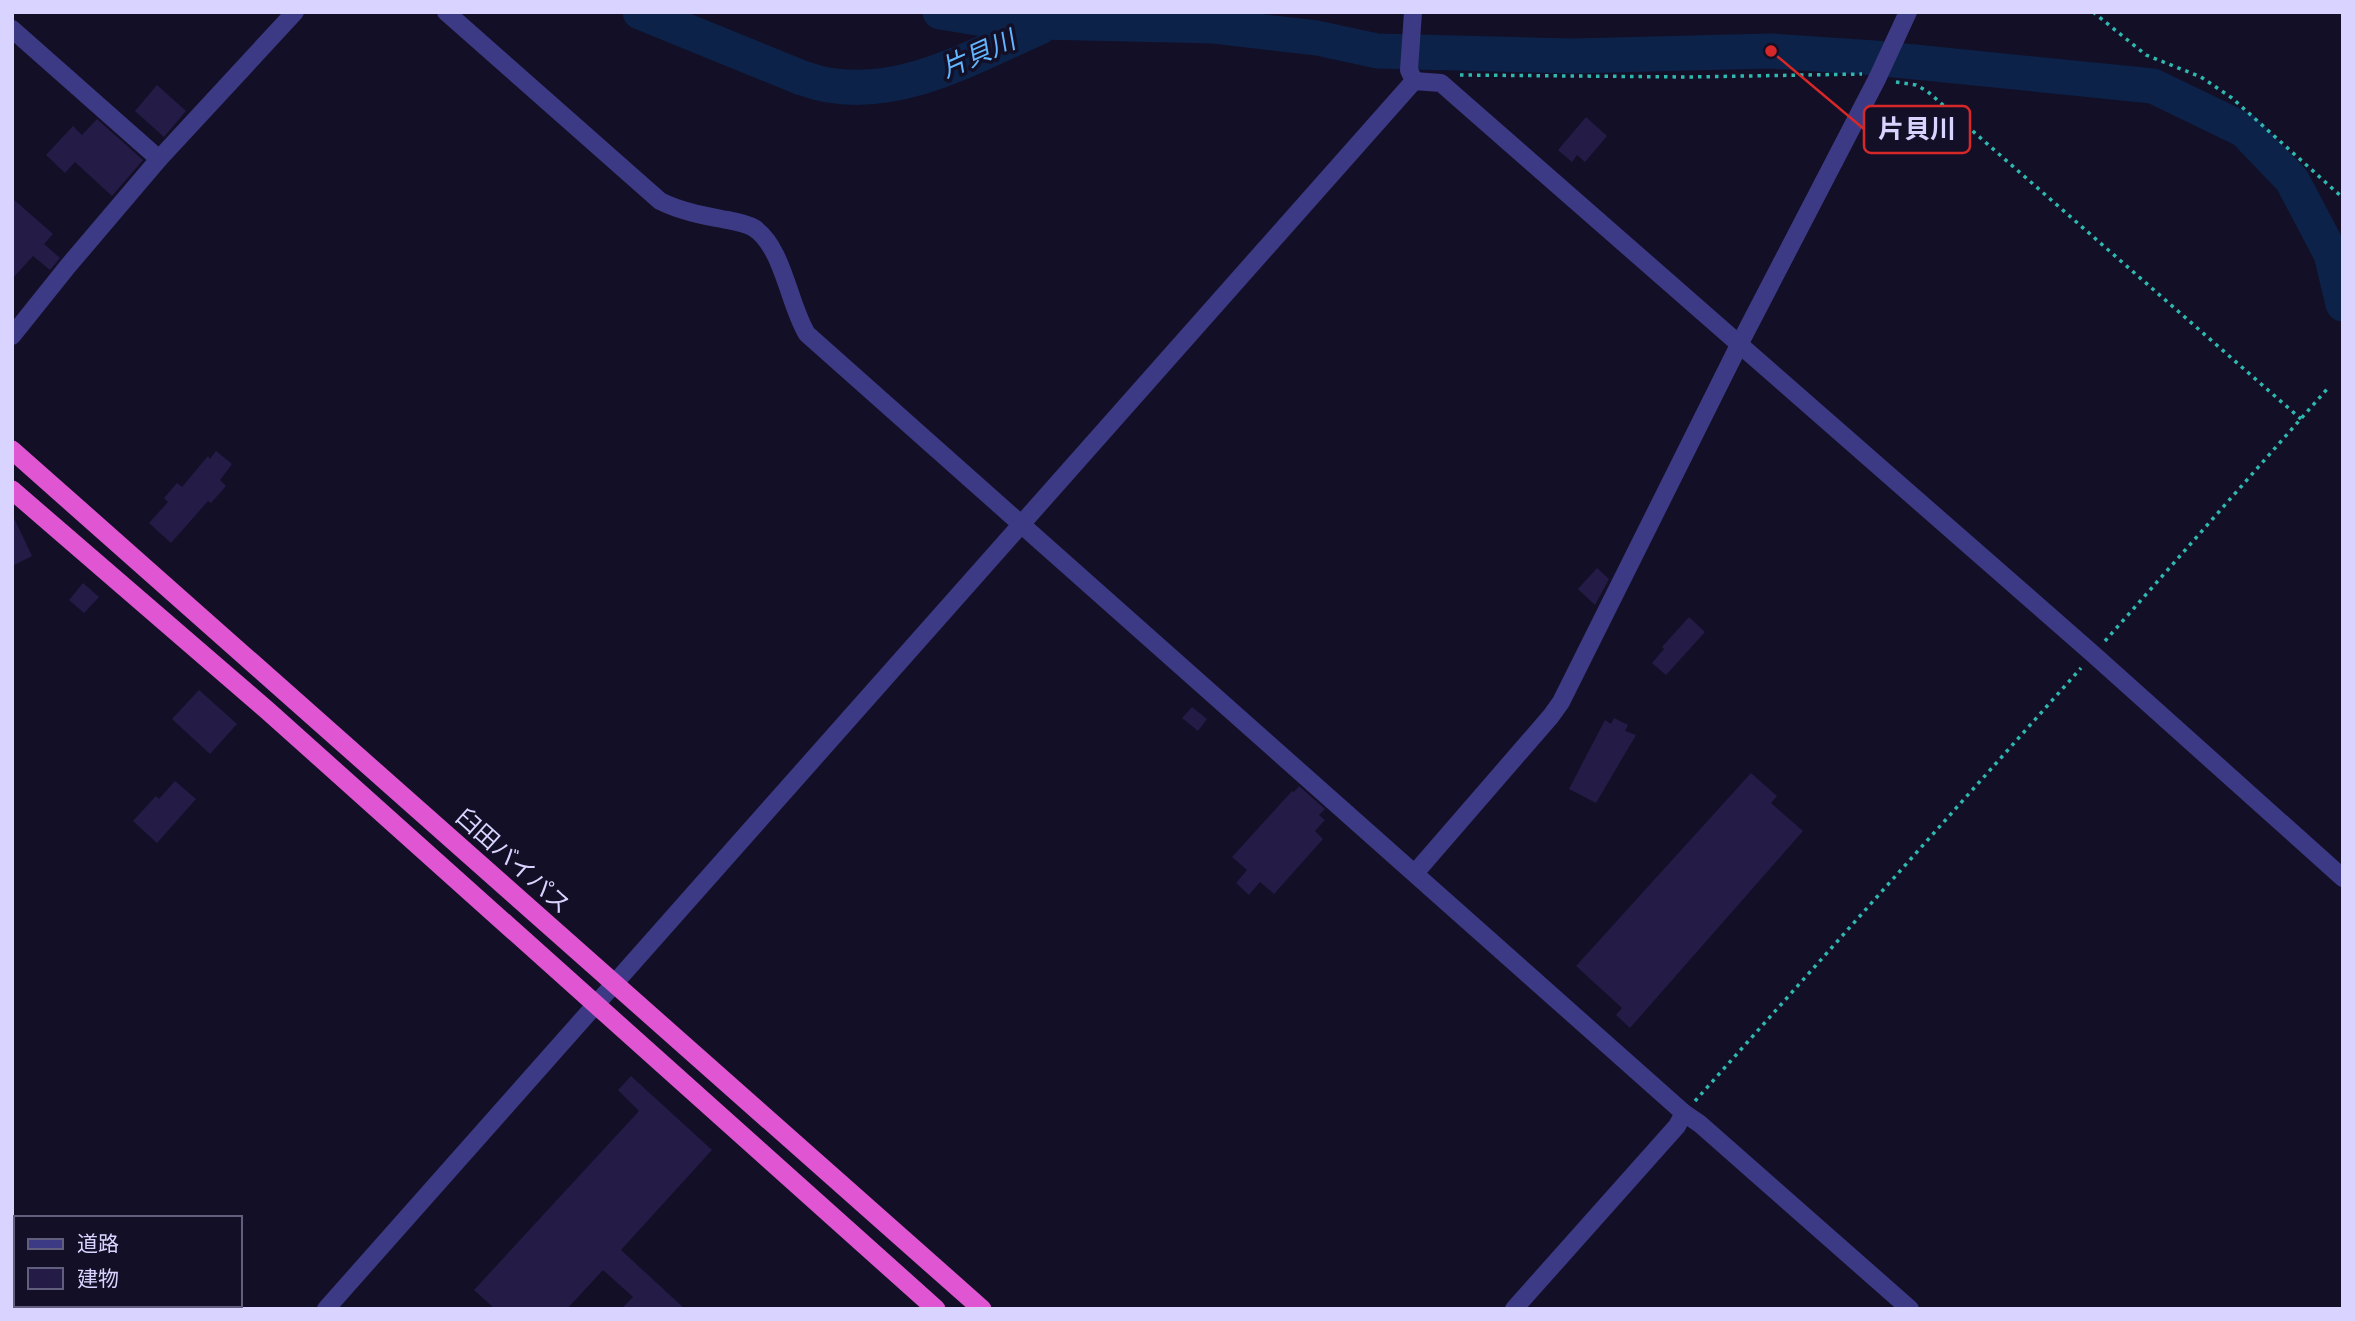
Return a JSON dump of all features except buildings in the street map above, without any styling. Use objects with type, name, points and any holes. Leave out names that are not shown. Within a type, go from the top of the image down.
[{"type":"highway","name":"臼田バイパス","points":[[12,450],[982,1309]]},
{"type":"highway","name":"臼田バイパス","points":[[12,490],[268,712],[936,1309]]},
{"type":"street","points":[[12,335],[159,159],[295,12]]},
{"type":"street","points":[[446,12],[660,201],[674,208],[754,228],[776,257],[798,318],[807,334],[1684,1113],[1700,1124],[1910,1309]]},
{"type":"street","points":[[326,1309],[1022,523],[1412,75],[1413,12]]},
{"type":"street","points":[[1415,873],[1561,702],[1905,19]]},
{"type":"street","points":[[12,29],[159,159]]},
{"type":"street","points":[[1412,75],[1441,83],[2093,654],[2343,878]]},
{"type":"street","points":[[1514,1309],[1677,1126],[1684,1113]]},
{"type":"path","points":[[2093,12],[2146,55],[2201,77],[2232,98],[2343,198]]},
{"type":"path","points":[[1453,75],[1690,78],[1862,74],[1879,75],[1916,85],[1927,91],[2301,419]]},
{"type":"path","points":[[1684,1113],[2328,388]]},
{"type":"waterway","name":"片貝川","points":[[640,12],[802,78],[825,84],[856,87],[883,86],[937,72],[1040,27]]},
{"type":"waterway","name":"片貝川","points":[[940,12],[996,21],[1214,26],[1317,38],[1377,51],[1572,56],[1771,51],[1875,58],[2153,86],[2244,130],[2292,180],[2331,254],[2343,304]]},
{"type":"place","name":"片貝川","points":[[1771,51]]}]
